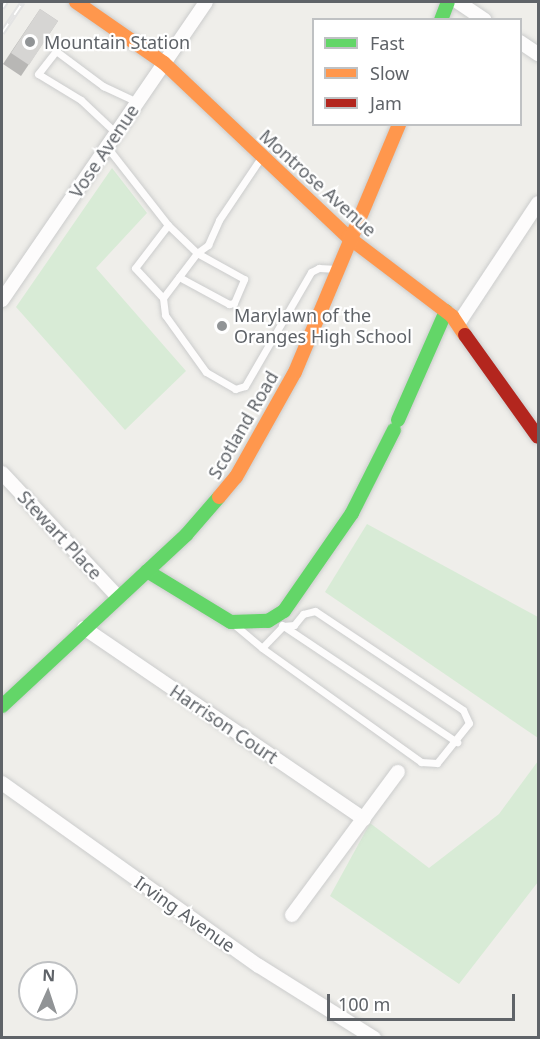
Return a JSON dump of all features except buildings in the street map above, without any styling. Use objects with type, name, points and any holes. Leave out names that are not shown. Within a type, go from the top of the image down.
[{"type":"street","name":"Montrose Avenue","points":[[76,2],[164,63],[351,240],[446,311],[458,324],[538,437]]},
{"type":"street","name":"Vose Avenue","points":[[2,300],[206,2]]},
{"type":"street","points":[[442,18],[448,2]]},
{"type":"street","points":[[458,2],[482,18]]},
{"type":"street","points":[[522,43],[538,54]]},
{"type":"street","name":"Scotland Road","points":[[2,706],[213,507],[236,477],[294,372],[398,126]]},
{"type":"street","points":[[458,324],[538,203]]},
{"type":"street","points":[[147,571],[231,622],[249,624],[279,622],[284,611],[352,513],[396,425],[446,311]]},
{"type":"street","name":"Stewart Place","points":[[2,473],[118,597]]},
{"type":"street","name":"Harrison Court","points":[[84,628],[364,819]]},
{"type":"street","points":[[292,915],[398,772]]},
{"type":"street","name":"Irving Avenue","points":[[2,783],[259,966],[374,1038]]},
{"type":"lane","points":[[116,133],[81,100],[38,74],[56,51],[103,86],[137,102]]},
{"type":"lane","points":[[107,146],[168,225],[197,253],[244,279],[234,303],[228,304],[178,277]]},
{"type":"lane","points":[[162,298],[197,253],[208,245],[219,220],[262,156]]},
{"type":"lane","points":[[168,225],[135,268],[162,298],[165,315],[206,372],[239,389],[245,386],[311,272],[319,268],[339,270]]},
{"type":"lane","points":[[231,622],[262,648],[421,762],[437,763],[458,742],[469,723],[463,710],[315,611],[303,614],[294,625],[279,622]]},
{"type":"lane","points":[[262,648],[279,622]]},
{"type":"lane","points":[[279,622],[458,742]]},
{"type":"green space","points":[[112,168],[147,213],[96,268],[186,371],[125,430],[16,307]]},
{"type":"green space","points":[[367,524],[538,617],[538,738],[325,592]]},
{"type":"green space","points":[[538,761],[538,882],[459,984],[330,896],[370,823],[429,868],[499,814]]},
{"type":"railway","points":[[2,8],[6,2]]},
{"type":"railway","points":[[2,33],[23,2]]},
{"type":"traffic: fast","points":[[442,18],[448,2]]},
{"type":"traffic: fast","points":[[398,420],[446,311]]},
{"type":"traffic: fast","points":[[147,571],[231,622],[268,621],[284,611],[352,513],[394,430]]},
{"type":"traffic: fast","points":[[2,706],[186,535],[219,497]]},
{"type":"traffic: slow","points":[[76,2],[164,63],[348,237],[452,316],[465,335]]},
{"type":"traffic: slow","points":[[219,497],[236,477],[295,372],[398,126]]},
{"type":"traffic: jam","points":[[465,335],[538,437]]},
{"type":"place","name":"Mountain Station","points":[[30,42]]},
{"type":"place","name":"Marylawn of the Oranges High School","points":[[222,326]]}]
